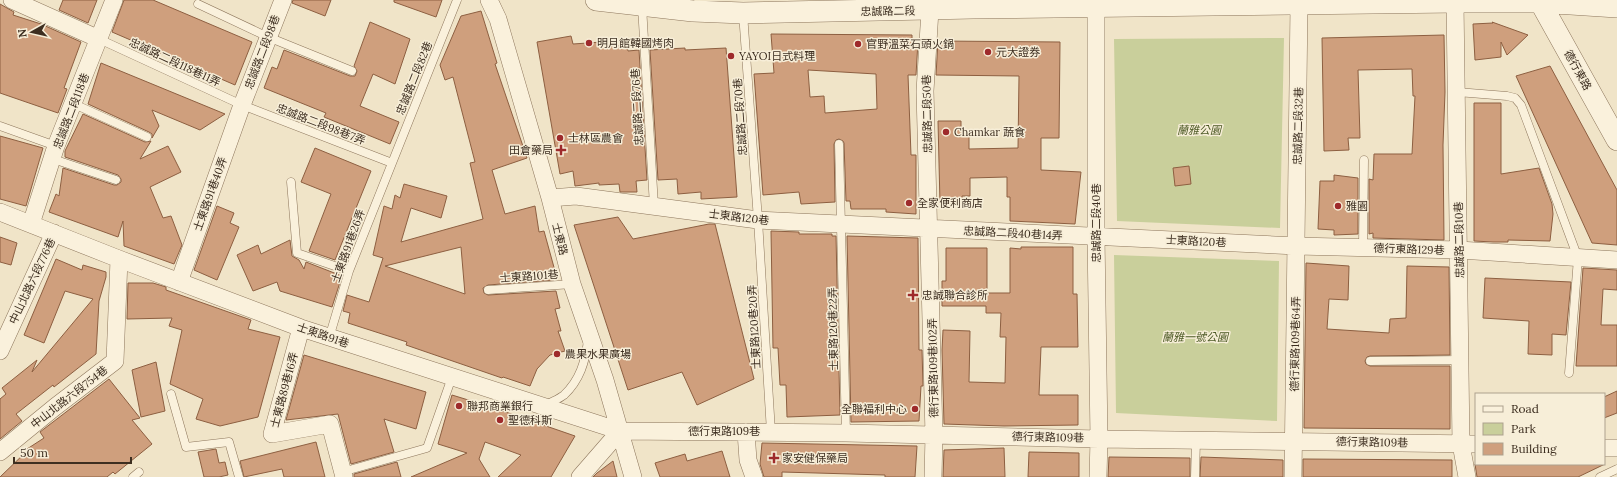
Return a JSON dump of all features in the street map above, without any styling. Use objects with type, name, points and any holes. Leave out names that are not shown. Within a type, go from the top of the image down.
[{"type":"street","points":[[12,0],[99,39]]},
{"type":"street","name":"忠誠路二段118巷","points":[[31,224],[55,152],[114,0]]},
{"type":"street","name":"忠誠路二段98巷","points":[[242,105],[283,0]]},
{"type":"street","name":"士東路","points":[[490,0],[498,19],[550,198],[572,284],[589,332],[633,477]]},
{"type":"street","name":"忠誠路二段","points":[[596,0],[693,12],[743,13],[931,5],[973,8],[1539,1],[1617,7]]},
{"type":"street","name":"德行東路","points":[[1539,1],[1617,140]]},
{"type":"street","name":"忠誠路二段10巷","points":[[1455,2],[1460,360],[1469,444],[1467,477]]},
{"type":"street","name":"忠誠路二段50巷","points":[[930,229],[925,91],[931,5]]},
{"type":"street","name":"忠誠路二段32巷","points":[[1297,246],[1299,5]]},
{"type":"street","name":"忠誠路二段40巷","points":[[1096,7],[1098,477]]},
{"type":"street","name":"士東路91巷40弄","points":[[178,282],[242,105]]},
{"type":"street","name":"士東路120巷","points":[[550,198],[576,196],[758,220],[930,229]]},
{"type":"street","name":"士東路91巷","points":[[0,212],[178,282],[329,338],[620,431]]},
{"type":"street","name":"忠誠路二段40巷14弄","points":[[930,229],[1096,236]]},
{"type":"street","name":"德行東路109巷102弄","points":[[930,229],[934,435],[933,477]]},
{"type":"street","name":"中山北路六段776巷","points":[[0,351],[54,233]]},
{"type":"street","name":"士東路120巷","points":[[1096,236],[1297,246]]},
{"type":"street","name":"德行東路129巷","points":[[1297,246],[1459,250],[1617,260]]},
{"type":"street","name":"德行東路109巷64弄","points":[[1293,477],[1297,246]]},
{"type":"street","name":"中山北路六段754巷","points":[[0,452],[115,362],[119,259]]},
{"type":"street","name":"士東路89巷16弄","points":[[301,328],[272,434],[330,424],[343,474]]},
{"type":"street","points":[[580,477],[620,431]]},
{"type":"street","name":"德行東路109巷","points":[[620,431],[846,433],[1469,444]]},
{"type":"street","points":[[746,432],[748,460],[754,477]]},
{"type":"street","points":[[1605,448],[1617,448]]},
{"type":"lane","name":"忠誠路二段82巷","points":[[392,163],[457,0]]},
{"type":"lane","points":[[198,4],[268,37],[352,71]]},
{"type":"lane","name":"忠誠路二段76巷","points":[[642,6],[654,206]]},
{"type":"lane","name":"忠誠路二段70巷","points":[[743,13],[758,220]]},
{"type":"lane","name":"忠誠路二段118巷11弄","points":[[99,39],[242,105]]},
{"type":"lane","points":[[1457,92],[1507,96],[1515,98],[1521,105],[1578,258],[1569,373]]},
{"type":"lane","points":[[74,104],[147,137]]},
{"type":"lane","name":"忠誠路二段98巷7弄","points":[[242,105],[392,163]]},
{"type":"lane","points":[[0,126],[116,180]]},
{"type":"lane","name":"士東路120巷22弄","points":[[839,144],[846,433]]},
{"type":"lane","points":[[1363,247],[1364,160]]},
{"type":"lane","name":"士東路91巷26弄","points":[[329,338],[349,271],[392,163]]},
{"type":"lane","points":[[291,182],[297,253],[349,271]]},
{"type":"lane","name":"士東路120巷20弄","points":[[758,220],[771,432]]},
{"type":"lane","name":"士東路101巷","points":[[488,290],[572,284]]},
{"type":"lane","points":[[544,406],[564,395],[579,376],[585,358],[589,332]]},
{"type":"lane","points":[[1370,361],[1460,360]]},
{"type":"lane","points":[[343,474],[427,448],[452,377]]},
{"type":"lane","points":[[171,394],[186,447],[229,442],[239,477]]},
{"type":"lane","points":[[1195,477],[1196,440]]},
{"type":"lane","points":[[1600,477],[1617,469]]},
{"type":"lane","points":[[133,477],[140,472]]},
{"type":"green space","name":"蘭雅公園","points":[[1284,38],[1280,228],[1117,221],[1114,39]]},
{"type":"green space","name":"蘭雅一號公園","points":[[1114,255],[1279,261],[1277,421],[1116,413]]},
{"type":"building","points":[[63,0],[97,0],[88,23],[59,10]]},
{"type":"building","points":[[124,0],[153,0],[252,42],[235,85],[112,32]]},
{"type":"building","points":[[293,0],[331,0],[325,16],[292,3]]},
{"type":"building","points":[[394,0],[442,0],[436,17],[394,2]]},
{"type":"building","points":[[0,4],[14,12],[13,15],[41,24],[81,42],[64,88],[67,89],[58,113],[0,93]]},
{"type":"building","points":[[481,11],[497,63],[495,64],[527,158],[492,170],[505,214],[535,206],[539,232],[544,231],[555,271],[552,272],[554,280],[488,285],[483,288],[484,293],[488,295],[556,291],[560,308],[555,309],[561,331],[558,331],[565,351],[550,355],[537,369],[530,386],[406,345],[407,342],[348,323],[350,313],[343,311],[347,295],[369,302],[383,258],[373,255],[384,206],[392,209],[395,195],[400,198],[404,184],[447,196],[441,218],[411,208],[401,242],[483,219],[470,163],[475,162],[453,77],[445,80],[440,65],[461,16]],"holes":[[[461,247],[465,294],[385,266]]]},
{"type":"building","points":[[370,22],[410,39],[395,84],[373,74],[360,106],[399,122],[390,144],[324,117],[326,113],[264,88],[272,67],[277,69],[284,50],[350,76],[355,76],[357,71],[354,66]]},
{"type":"building","points":[[1492,22],[1528,35],[1507,55],[1501,42],[1501,57],[1475,60],[1473,24],[1493,23]]},
{"type":"building","points":[[771,34],[912,35],[912,41],[918,41],[916,75],[908,75],[911,155],[916,155],[916,214],[886,212],[886,209],[851,209],[850,201],[846,201],[844,143],[839,139],[836,140],[834,144],[835,202],[801,204],[799,192],[763,195],[754,74],[774,73]],"holes":[[[808,70],[876,74],[877,109],[825,113],[824,96],[810,97]]]},
{"type":"building","points":[[1444,35],[1444,240],[1373,238],[1373,233],[1369,234],[1369,179],[1373,180],[1374,154],[1412,154],[1415,96],[1413,96],[1412,69],[1358,70],[1360,138],[1348,138],[1349,150],[1324,151],[1322,38]]},
{"type":"building","points":[[571,36],[573,44],[602,42],[602,47],[627,45],[628,51],[639,50],[647,180],[636,181],[637,192],[620,192],[619,184],[599,185],[599,183],[575,186],[573,171],[560,174],[537,42]]},
{"type":"building","points":[[938,41],[1060,42],[1059,138],[1041,138],[1041,170],[1081,172],[1075,224],[1010,221],[1010,197],[1007,197],[1007,177],[970,178],[970,196],[962,196],[963,204],[940,204],[938,121],[961,121],[961,131],[969,131],[969,149],[1018,148],[1019,76],[936,75]]},
{"type":"building","points":[[685,48],[685,50],[726,48],[737,197],[701,199],[701,192],[678,194],[677,179],[658,180],[650,50]]},
{"type":"building","points":[[101,63],[225,114],[200,130],[152,110],[159,126],[152,138],[152,134],[149,132],[88,104]]},
{"type":"building","points":[[1550,66],[1617,190],[1617,245],[1592,243],[1516,76]]},
{"type":"building","points":[[1474,103],[1501,103],[1501,174],[1539,168],[1552,204],[1553,214],[1550,241],[1474,241]]},
{"type":"building","points":[[83,114],[145,142],[151,141],[140,159],[168,146],[181,172],[150,187],[163,218],[171,216],[182,245],[174,264],[124,246],[123,221],[118,237],[49,212],[56,194],[59,196],[63,168],[114,185],[121,182],[118,175],[65,157],[65,151]]},
{"type":"building","points":[[0,136],[43,148],[26,206],[0,199]]},
{"type":"building","points":[[315,148],[371,171],[335,260],[309,251],[331,194],[301,182]]},
{"type":"building","points":[[1189,166],[1191,184],[1175,186],[1173,168]]},
{"type":"building","name":"雅園","points":[[1334,175],[1358,178],[1358,234],[1334,235],[1334,230],[1318,229],[1320,181],[1334,181]]},
{"type":"building","points":[[217,206],[234,213],[230,223],[239,227],[217,280],[194,270]]},
{"type":"building","points":[[618,217],[633,239],[715,224],[754,379],[697,405],[682,372],[628,390],[574,225]]},
{"type":"building","points":[[771,231],[799,232],[799,234],[832,234],[832,236],[836,236],[840,415],[787,417],[786,385],[780,385],[778,348],[773,348]]},
{"type":"building","points":[[847,236],[918,238],[919,350],[922,350],[923,386],[921,386],[919,421],[851,422]]},
{"type":"building","points":[[0,237],[17,243],[11,265],[0,262]]},
{"type":"building","points":[[290,240],[292,256],[299,260],[304,269],[306,262],[342,276],[332,307],[280,291],[277,282],[253,291],[237,255],[258,245],[261,254]]},
{"type":"building","points":[[1021,247],[1073,247],[1073,294],[1077,294],[1078,347],[1041,347],[1039,395],[1078,395],[1078,425],[1004,426],[944,424],[942,350],[943,330],[970,331],[969,382],[1005,383],[1006,337],[1000,337],[1001,313],[986,313],[986,306],[942,306],[942,281],[946,281],[946,248],[987,248],[987,293],[1010,293],[1010,248],[1021,249]]},
{"type":"building","points":[[56,259],[82,270],[83,265],[106,272],[99,301],[96,354],[16,414],[22,421],[0,439],[0,399],[6,394],[2,388],[37,360],[32,372],[93,299],[65,291],[44,343],[24,335]]},
{"type":"building","points":[[1306,263],[1349,266],[1348,300],[1329,299],[1327,329],[1389,333],[1390,319],[1406,318],[1407,266],[1449,267],[1450,355],[1370,356],[1367,357],[1365,361],[1366,364],[1370,366],[1450,366],[1450,429],[1304,428]]},
{"type":"building","points":[[1583,268],[1617,270],[1617,290],[1603,289],[1601,325],[1617,325],[1617,366],[1576,366]]},
{"type":"building","points":[[1485,278],[1571,282],[1566,335],[1552,334],[1552,355],[1528,354],[1529,321],[1483,318]]},
{"type":"building","points":[[128,283],[153,283],[166,287],[166,290],[251,320],[248,329],[280,337],[258,417],[220,426],[196,419],[203,399],[170,384],[182,330],[169,326],[172,318],[127,319]]},
{"type":"building","points":[[304,355],[426,392],[416,429],[384,419],[394,452],[351,464],[338,414],[286,420]]},
{"type":"building","points":[[156,362],[165,411],[141,417],[132,370]]},
{"type":"building","points":[[109,379],[140,418],[132,420],[152,444],[115,474],[113,472],[107,477],[0,477],[28,450],[27,449],[44,438],[40,432]]},
{"type":"building","points":[[1617,391],[1617,413],[1605,418],[1605,397]]},
{"type":"building","points":[[452,395],[575,436],[551,477],[498,477],[521,455],[485,442],[479,459],[490,477],[411,477],[467,453],[438,444]]},
{"type":"building","points":[[316,442],[325,477],[284,477],[282,469],[244,477],[240,461]]},
{"type":"building","points":[[762,443],[917,446],[915,477],[782,472],[782,477],[764,477],[760,464]]},
{"type":"building","points":[[1004,448],[1005,477],[943,477],[944,450]]},
{"type":"building","points":[[216,449],[219,463],[225,462],[228,475],[219,477],[204,477],[198,452]]},
{"type":"building","points":[[722,451],[730,477],[660,477],[655,463],[685,454],[687,461]]},
{"type":"building","points":[[1029,452],[1079,453],[1079,477],[1028,477]]},
{"type":"building","points":[[1109,457],[1190,458],[1190,477],[1108,477]]},
{"type":"building","points":[[1201,457],[1283,460],[1283,477],[1200,477]]},
{"type":"building","points":[[1303,459],[1452,460],[1452,477],[1303,477]]},
{"type":"building","points":[[613,461],[617,477],[593,477],[597,473]]},
{"type":"building","points":[[397,462],[401,477],[354,477],[354,474]]},
{"type":"building","points":[[1475,465],[1603,465],[1578,477],[1477,477]]},
{"type":"place","name":"明月館韓國烤肉","points":[[589,43]]},
{"type":"place","name":"官野溫菜石頭火鍋","points":[[858,44]]},
{"type":"place","name":"元大證券","points":[[988,52]]},
{"type":"place","name":"YAYOI日式料理","points":[[731,56]]},
{"type":"place","name":"Chamkar 蔬食","points":[[946,132]]},
{"type":"place","name":"士林區農會","points":[[560,138]]},
{"type":"place","name":"田倉藥局","points":[[561,150]]},
{"type":"place","name":"全家便利商店","points":[[909,203]]},
{"type":"place","name":"雅園","points":[[1338,206]]},
{"type":"place","name":"忠誠聯合診所","points":[[913,295]]},
{"type":"place","name":"農果水果廣場","points":[[557,354]]},
{"type":"place","name":"聯邦商業銀行","points":[[459,406]]},
{"type":"place","name":"全聯福利中心","points":[[915,409]]},
{"type":"place","name":"聖德科斯","points":[[500,420]]},
{"type":"place","name":"家安健保藥局","points":[[774,458]]}]
